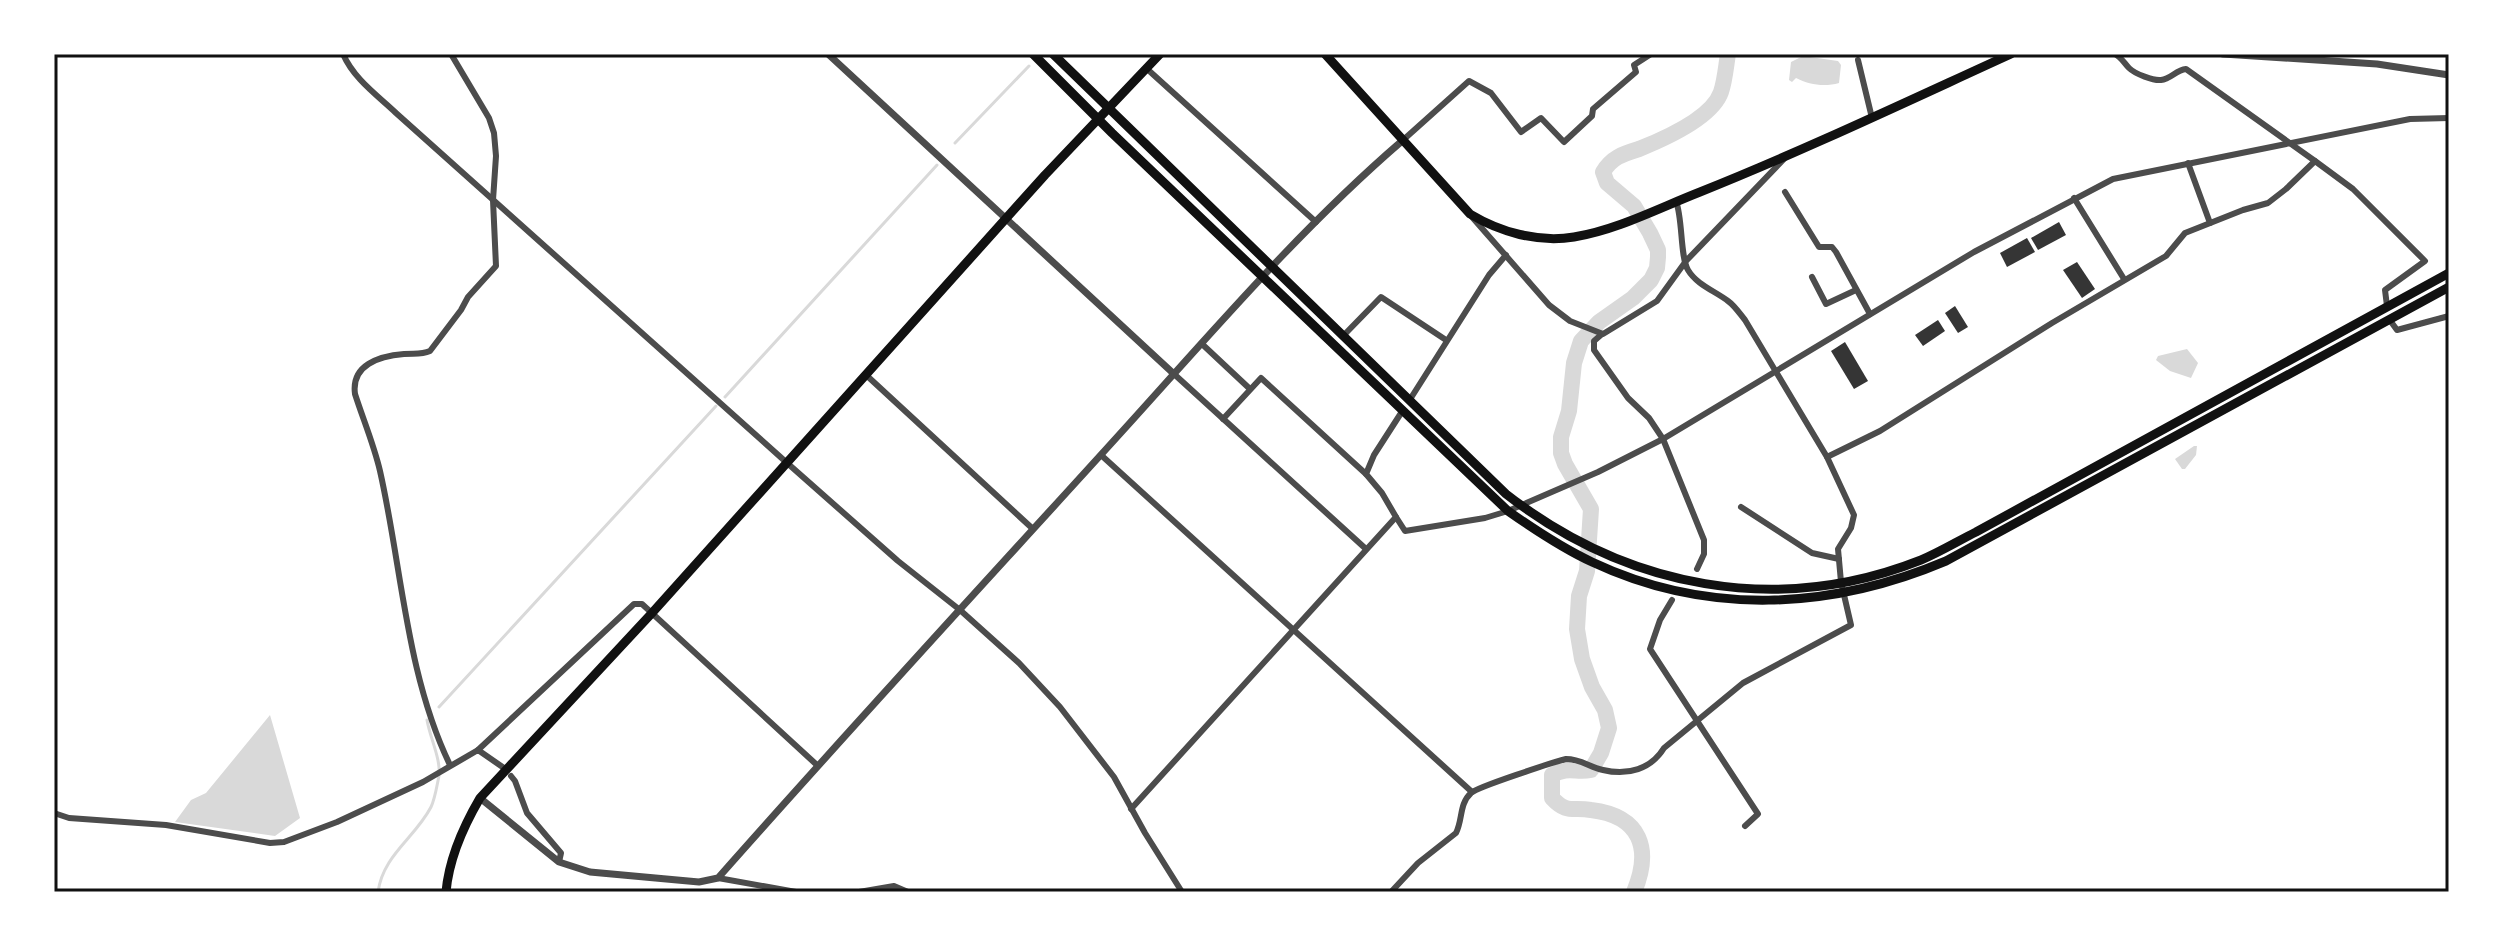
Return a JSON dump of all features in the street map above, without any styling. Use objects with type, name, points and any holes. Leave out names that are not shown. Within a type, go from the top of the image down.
[{"type":"main road","points":[[1033,54],[1508,511],[1593,563],[1638,580],[1696,595],[1780,600],[1844,594],[1895,581],[1946,561],[2449,287]]},
{"type":"main road","points":[[1053,54],[1488,477],[1522,506],[1550,526],[1596,551],[1649,571],[1698,584],[1774,590],[1841,582],[1909,564],[1963,539],[2449,273]]},
{"type":"main road","points":[[446,892],[454,852],[480,798],[652,613],[1005,218],[1160,54]]},
{"type":"main road","points":[[1325,54],[1470,214],[1505,231],[1535,237],[1572,238],[1628,221],[1786,157],[2011,54]]},
{"type":"street","points":[[343,54],[361,81],[493,200],[898,561],[960,610],[1019,663],[1060,707],[1114,777],[1182,892]]},
{"type":"street","points":[[450,765],[439,743],[426,699],[379,468],[353,384],[358,371],[366,365],[391,355],[423,355],[430,351],[468,297],[496,266],[494,133],[489,118],[451,54]]},
{"type":"street","points":[[828,54],[1366,549]]},
{"type":"street","points":[[718,878],[1273,267],[1343,193],[1469,81],[1491,93],[1521,132],[1541,118],[1564,142],[1592,116],[1593,109],[1636,72],[1634,65],[1651,54]]},
{"type":"street","points":[[2115,54],[2123,59],[2130,70],[2158,81],[2186,69],[2353,189],[2425,261],[2385,290],[2387,306]]},
{"type":"street","points":[[2223,54],[2377,64],[2449,75]]},
{"type":"street","points":[[1858,60],[1872,118]]},
{"type":"street","points":[[1146,68],[1316,222]]},
{"type":"street","points":[[1223,419],[1261,378],[1366,474],[1382,493],[1405,531],[1485,518],[1522,506],[1663,439],[1974,252],[2113,179],[2410,119],[2449,118]]},
{"type":"street","points":[[1697,569],[1704,554],[1704,540],[1663,439],[1649,418],[1628,398],[1594,350],[1594,341],[1600,333],[1657,301],[1686,261],[1786,157]]},
{"type":"street","points":[[1827,457],[1880,431],[2166,256],[2185,233],[2268,203],[2315,161]]},
{"type":"street","points":[[2188,163],[2210,223]]},
{"type":"street","points":[[1785,192],[1819,247],[1832,247],[1836,252],[1870,314]]},
{"type":"street","points":[[2074,198],[2124,279]]},
{"type":"street","points":[[1391,892],[1418,863],[1456,833],[1460,826],[1460,811],[1472,792],[1557,761],[1574,759],[1603,770],[1642,769],[1743,683],[1851,625],[1841,582],[1838,549],[1851,528],[1854,515],[1827,457],[1745,320],[1730,302],[1708,289],[1687,269],[1682,217],[1672,203]]},
{"type":"street","points":[[1470,214],[1549,305],[1570,321],[1600,333]]},
{"type":"street","points":[[1366,474],[1374,455],[1446,340],[1506,255]]},
{"type":"street","points":[[1812,277],[1826,304],[1856,290]]},
{"type":"street","points":[[1343,336],[1381,297],[1446,340]]},
{"type":"street","points":[[2389,319],[2397,330],[2449,316]]},
{"type":"street","points":[[1202,344],[1250,389]]},
{"type":"street","points":[[865,374],[1033,529]]},
{"type":"street","points":[[1101,455],[1472,792]]},
{"type":"street","points":[[1741,507],[1812,553],[1839,559]]},
{"type":"street","points":[[1131,809],[1396,517]]},
{"type":"street","points":[[1672,600],[1660,620],[1650,649],[1758,814],[1745,826]]},
{"type":"street","points":[[54,813],[69,818],[166,825],[270,843],[284,842],[337,822],[478,750],[634,604],[642,604],[818,766]]},
{"type":"street","points":[[478,750],[504,768]]},
{"type":"street","points":[[511,776],[527,813],[561,853],[559,862]]},
{"type":"street","points":[[480,798],[559,862],[590,872],[699,882],[718,878],[796,892]]},
{"type":"street","points":[[859,892],[894,886],[908,892]]},
{"type":"shaded area","points":[[1803,56],[1838,61],[1841,65],[1839,83],[1823,85],[1796,78],[1792,82],[1789,80],[1791,62]]},
{"type":"shaded area","points":[[2187,349],[2198,363],[2191,378],[2170,371],[2156,360],[2158,356]]},
{"type":"shaded area","points":[[2197,446],[2196,455],[2182,469],[2175,459]]},
{"type":"shaded area","points":[[270,715],[300,818],[275,836],[175,822],[191,800],[206,793]]},
{"type":"building","points":[[2059,222],[2066,235],[2038,250],[2031,238]]},
{"type":"building","points":[[2027,238],[2035,252],[2007,267],[2000,253]]},
{"type":"building","points":[[2077,262],[2095,289],[2082,298],[2063,270]]},
{"type":"building","points":[[1955,306],[1968,327],[1958,333],[1945,313]]},
{"type":"building","points":[[1938,320],[1945,331],[1923,346],[1915,335]]},
{"type":"building","points":[[1845,342],[1868,381],[1854,389],[1831,351]]},
{"type":"waterway","points":[[1634,892],[1642,862],[1638,837],[1631,827],[1608,813],[1566,808],[1552,798],[1552,775],[1568,770],[1591,770],[1601,753],[1609,728],[1605,710],[1582,659],[1577,629],[1579,596],[1587,571],[1591,509],[1565,464],[1561,437],[1569,411],[1574,363],[1581,341],[1599,322],[1633,298],[1651,280],[1657,268],[1658,250],[1650,233],[1634,206],[1607,183],[1603,172],[1618,157],[1674,133],[1708,110],[1721,92],[1728,54]]},
{"type":"waterway","points":[[955,143],[1029,66]]},
{"type":"waterway","points":[[725,397],[937,165]]},
{"type":"waterway","points":[[439,707],[716,406]]},
{"type":"waterway","points":[[378,892],[386,867],[434,800],[439,769],[427,720]]}]
